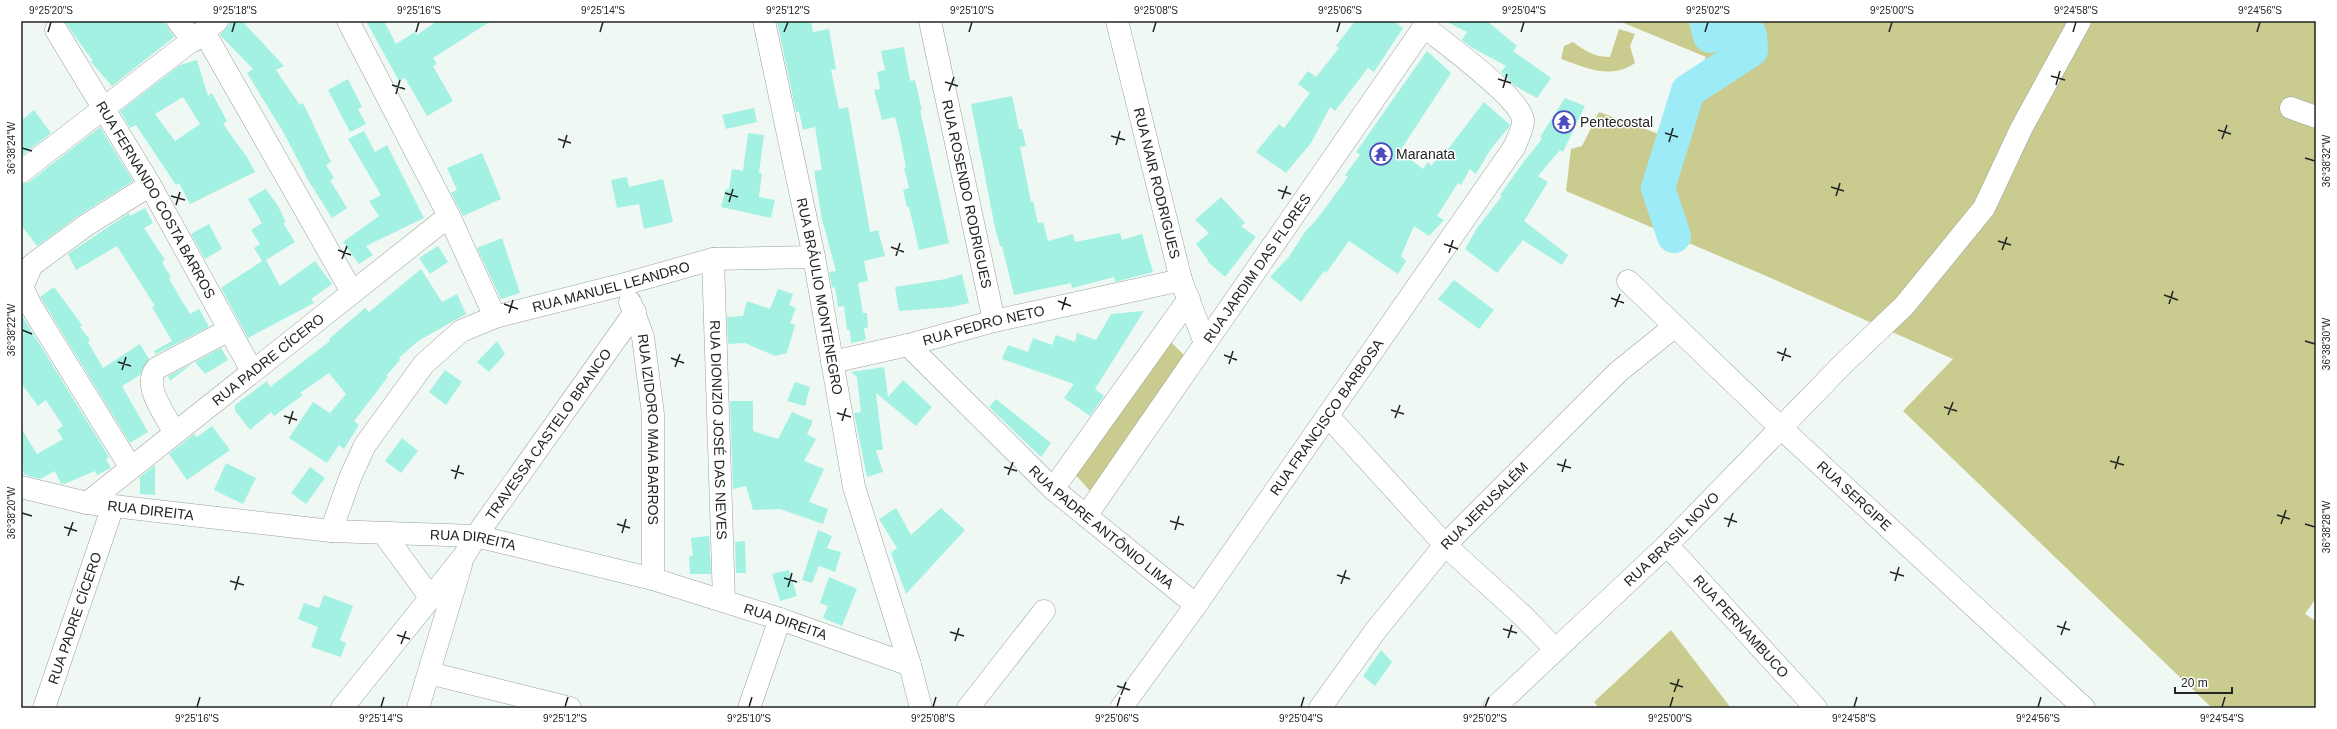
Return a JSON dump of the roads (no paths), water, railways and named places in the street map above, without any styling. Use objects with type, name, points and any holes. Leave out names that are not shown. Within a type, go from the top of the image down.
[{"type":"street","points":[[178,21],[205,31],[352,292]]},
{"type":"street","points":[[348,21],[449,216],[495,317]]},
{"type":"street","name":"RUA BRÁULIO MONTENEGRO","points":[[764,21],[814,257],[854,487],[910,666],[920,708]]},
{"type":"street","name":"RUA ROSENDO RODRIGUES","points":[[930,21],[994,321]]},
{"type":"street","name":"RUA NAIR RODRIGUES","points":[[1118,21],[1185,290],[1205,343]]},
{"type":"street","name":"RUA BRASIL NOVO","points":[[1494,708],[1667,545],[1843,364],[1904,306],[1984,208],[2021,129],[2080,21]]},
{"type":"street","name":"RUA FRANCISCO BARBOSA","points":[[1123,707],[1196,605],[1515,146],[1523,121],[1520,110],[1501,89],[1426,24]]},
{"type":"street","name":"RUA JARDIM DAS FLORES","points":[[1086,516],[1426,24]]},
{"type":"street","name":"RUA FERNANDO COSTA BARROS","points":[[56,30],[150,185],[252,371]]},
{"type":"street","points":[[21,172],[205,31]]},
{"type":"street","points":[[2291,108],[2316,117]]},
{"type":"street","points":[[131,468],[31,306],[22,287],[32,265],[85,226],[150,185]]},
{"type":"street","name":"RUA PADRE CÍCERO","points":[[87,503],[449,216]]},
{"type":"street","name":"RUA MANUEL LEANDRO","points":[[331,532],[350,478],[365,445],[424,364],[461,331],[495,317],[621,285],[713,259],[814,257]]},
{"type":"street","name":"RUA DIONIZIO JOSÉ DAS NEVES","points":[[713,259],[724,601]]},
{"type":"street","name":"RUA SERGIPE","points":[[1628,281],[1674,327],[1781,428],[2084,708]]},
{"type":"street","name":"RUA IZIDORO MAIA BARROS","points":[[621,285],[635,312],[643,337],[653,414],[653,579]]},
{"type":"street","points":[[1053,490],[1185,290]]},
{"type":"street","name":"RUA PEDRO NETO","points":[[832,362],[908,345],[994,321],[1185,290]]},
{"type":"street","name":"TRAVESSA CASTELO BRANCO","points":[[342,708],[464,556],[476,536],[635,312]]},
{"type":"street","name":"RUA JERUSALÉM","points":[[1320,708],[1376,630],[1445,545],[1618,372],[1674,327]]},
{"type":"street","points":[[175,433],[151,386],[152,374],[157,368],[230,330]]},
{"type":"street","name":"RUA PADRE ANTÔNIO LIMA","points":[[908,345],[1053,490],[1196,605]]},
{"type":"street","points":[[1328,416],[1445,545],[1524,616],[1555,649]]},
{"type":"street","name":"RUA DIREITA","points":[[21,487],[87,503],[331,532],[476,536],[653,579],[780,619],[910,666]]},
{"type":"street","name":"RUA PADRE CÍCERO","points":[[44,708],[113,506]]},
{"type":"street","points":[[384,534],[430,597]]},
{"type":"street","name":"RUA PERNAMBUCO","points":[[1667,545],[1816,708]]},
{"type":"street","points":[[418,708],[464,556]]},
{"type":"street","points":[[968,708],[1044,611]]},
{"type":"street","points":[[749,708],[780,619]]},
{"type":"street","points":[[429,674],[570,708]]},
{"type":"waterway","points":[[1674,236],[1658,188],[1688,91],[1751,50],[1750,35],[1728,28],[1710,36],[1706,21]]},
{"type":"place","name":"Pentecostal","points":[[1564,122]]},
{"type":"place","name":"Maranata","points":[[1381,154]]}]
